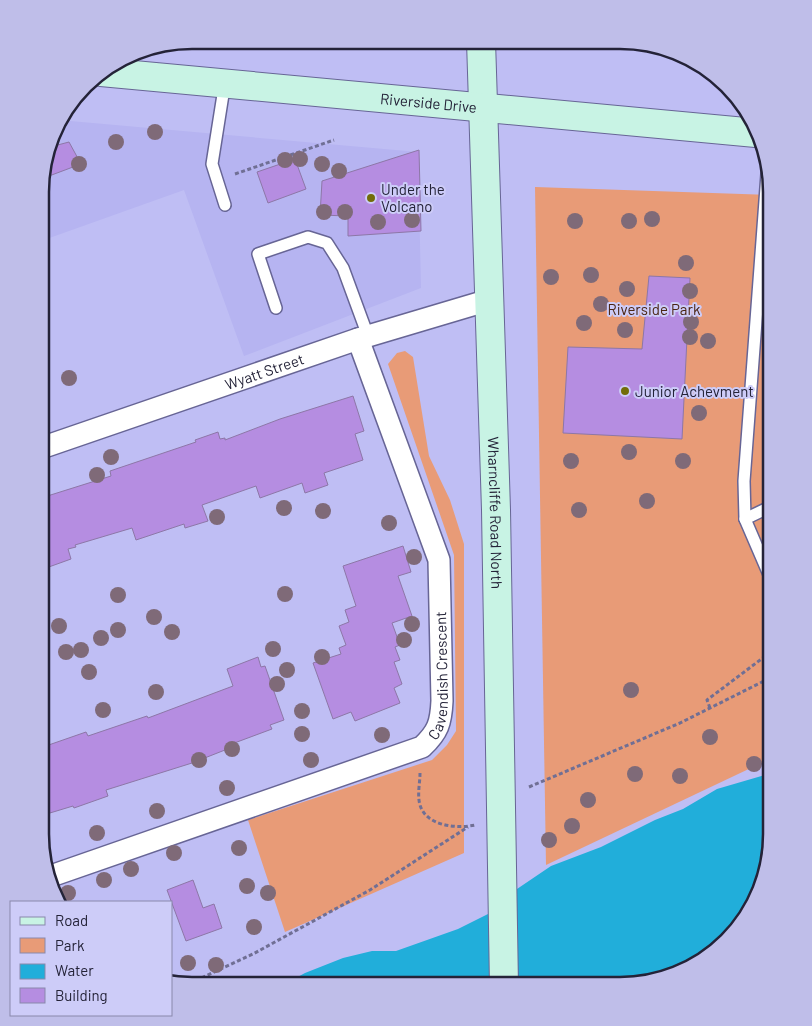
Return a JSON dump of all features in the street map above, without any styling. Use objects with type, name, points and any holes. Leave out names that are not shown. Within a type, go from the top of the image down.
[{"type":"main road","name":"Wharncliffe Road North","points":[[481,49],[496,510],[504,977]]},
{"type":"main road","name":"Riverside Drive","points":[[112,73],[750,132]]},
{"type":"street","name":"Wyatt Street","points":[[49,445],[363,338],[489,300]]},
{"type":"street","name":"Cavendish Crescent","points":[[55,875],[422,747],[433,736],[441,719],[439,560],[363,338]]},
{"type":"lane","points":[[225,82],[212,164],[225,205]]},
{"type":"lane","points":[[763,228],[744,482],[745,519],[763,561]]},
{"type":"lane","points":[[276,308],[258,254],[308,237],[327,243],[343,268],[363,338]]},
{"type":"lane","points":[[745,519],[763,510]]},
{"type":"path","points":[[217,180],[334,140]]},
{"type":"path","points":[[710,708],[707,700],[763,658]]},
{"type":"path","points":[[536,784],[680,723],[763,682]]},
{"type":"path","points":[[422,747],[419,796],[424,813],[435,822],[468,827]]},
{"type":"path","points":[[203,977],[253,954],[370,890],[468,827],[500,819]]},
{"type":"shaded area","points":[[68,121],[418,152],[421,288],[244,356],[184,190],[49,238],[51,164],[56,146]]},
{"type":"green space","name":"Riverside Park","points":[[535,187],[763,195],[763,762],[546,865]]},
{"type":"green space","points":[[405,351],[413,357],[429,456],[450,500],[464,544],[464,853],[285,932],[248,820],[432,760],[447,745],[456,731],[454,555],[388,364],[397,353]]},
{"type":"water","points":[[763,776],[763,844],[761,862],[749,898],[728,929],[707,948],[684,963],[648,975],[630,977],[298,977],[343,958],[372,951],[396,951],[458,929],[496,910],[517,889],[551,866],[601,847],[655,820],[683,809],[717,789]]},
{"type":"building","points":[[69,142],[81,164],[50,176],[51,164],[56,145]]},
{"type":"building","name":"Under the Volcano","points":[[419,150],[421,231],[348,236],[348,216],[320,215],[322,181]]},
{"type":"building","points":[[295,159],[306,189],[268,203],[257,172]]},
{"type":"building","name":"Junior Achevment","points":[[649,276],[690,278],[682,439],[563,433],[568,347],[642,349]]},
{"type":"building","points":[[353,396],[364,431],[355,434],[363,460],[324,473],[328,485],[305,493],[302,483],[260,498],[256,486],[202,505],[208,521],[185,528],[184,524],[136,540],[132,528],[75,545],[76,547],[68,549],[71,559],[49,567],[49,495],[111,476],[110,471],[196,442],[195,440],[218,432],[220,439],[225,438],[225,440],[280,419]]},
{"type":"building","points":[[403,546],[411,572],[398,576],[412,616],[392,623],[400,645],[395,647],[400,660],[394,662],[402,684],[394,688],[400,703],[355,721],[351,712],[333,719],[313,663],[341,654],[339,648],[346,645],[339,626],[349,622],[345,610],[356,606],[343,566]]},
{"type":"building","points":[[258,657],[261,667],[265,666],[284,720],[270,725],[272,729],[229,745],[230,748],[192,763],[106,790],[108,796],[74,808],[73,806],[49,813],[49,745],[86,732],[88,736],[147,716],[148,718],[233,686],[227,669]]},
{"type":"building","points":[[193,880],[203,908],[214,904],[222,928],[186,941],[167,890]]},
{"type":"place","name":"Under the Volcano","points":[[371,198]]},
{"type":"place","name":"Junior Achevment","points":[[625,391]]}]
